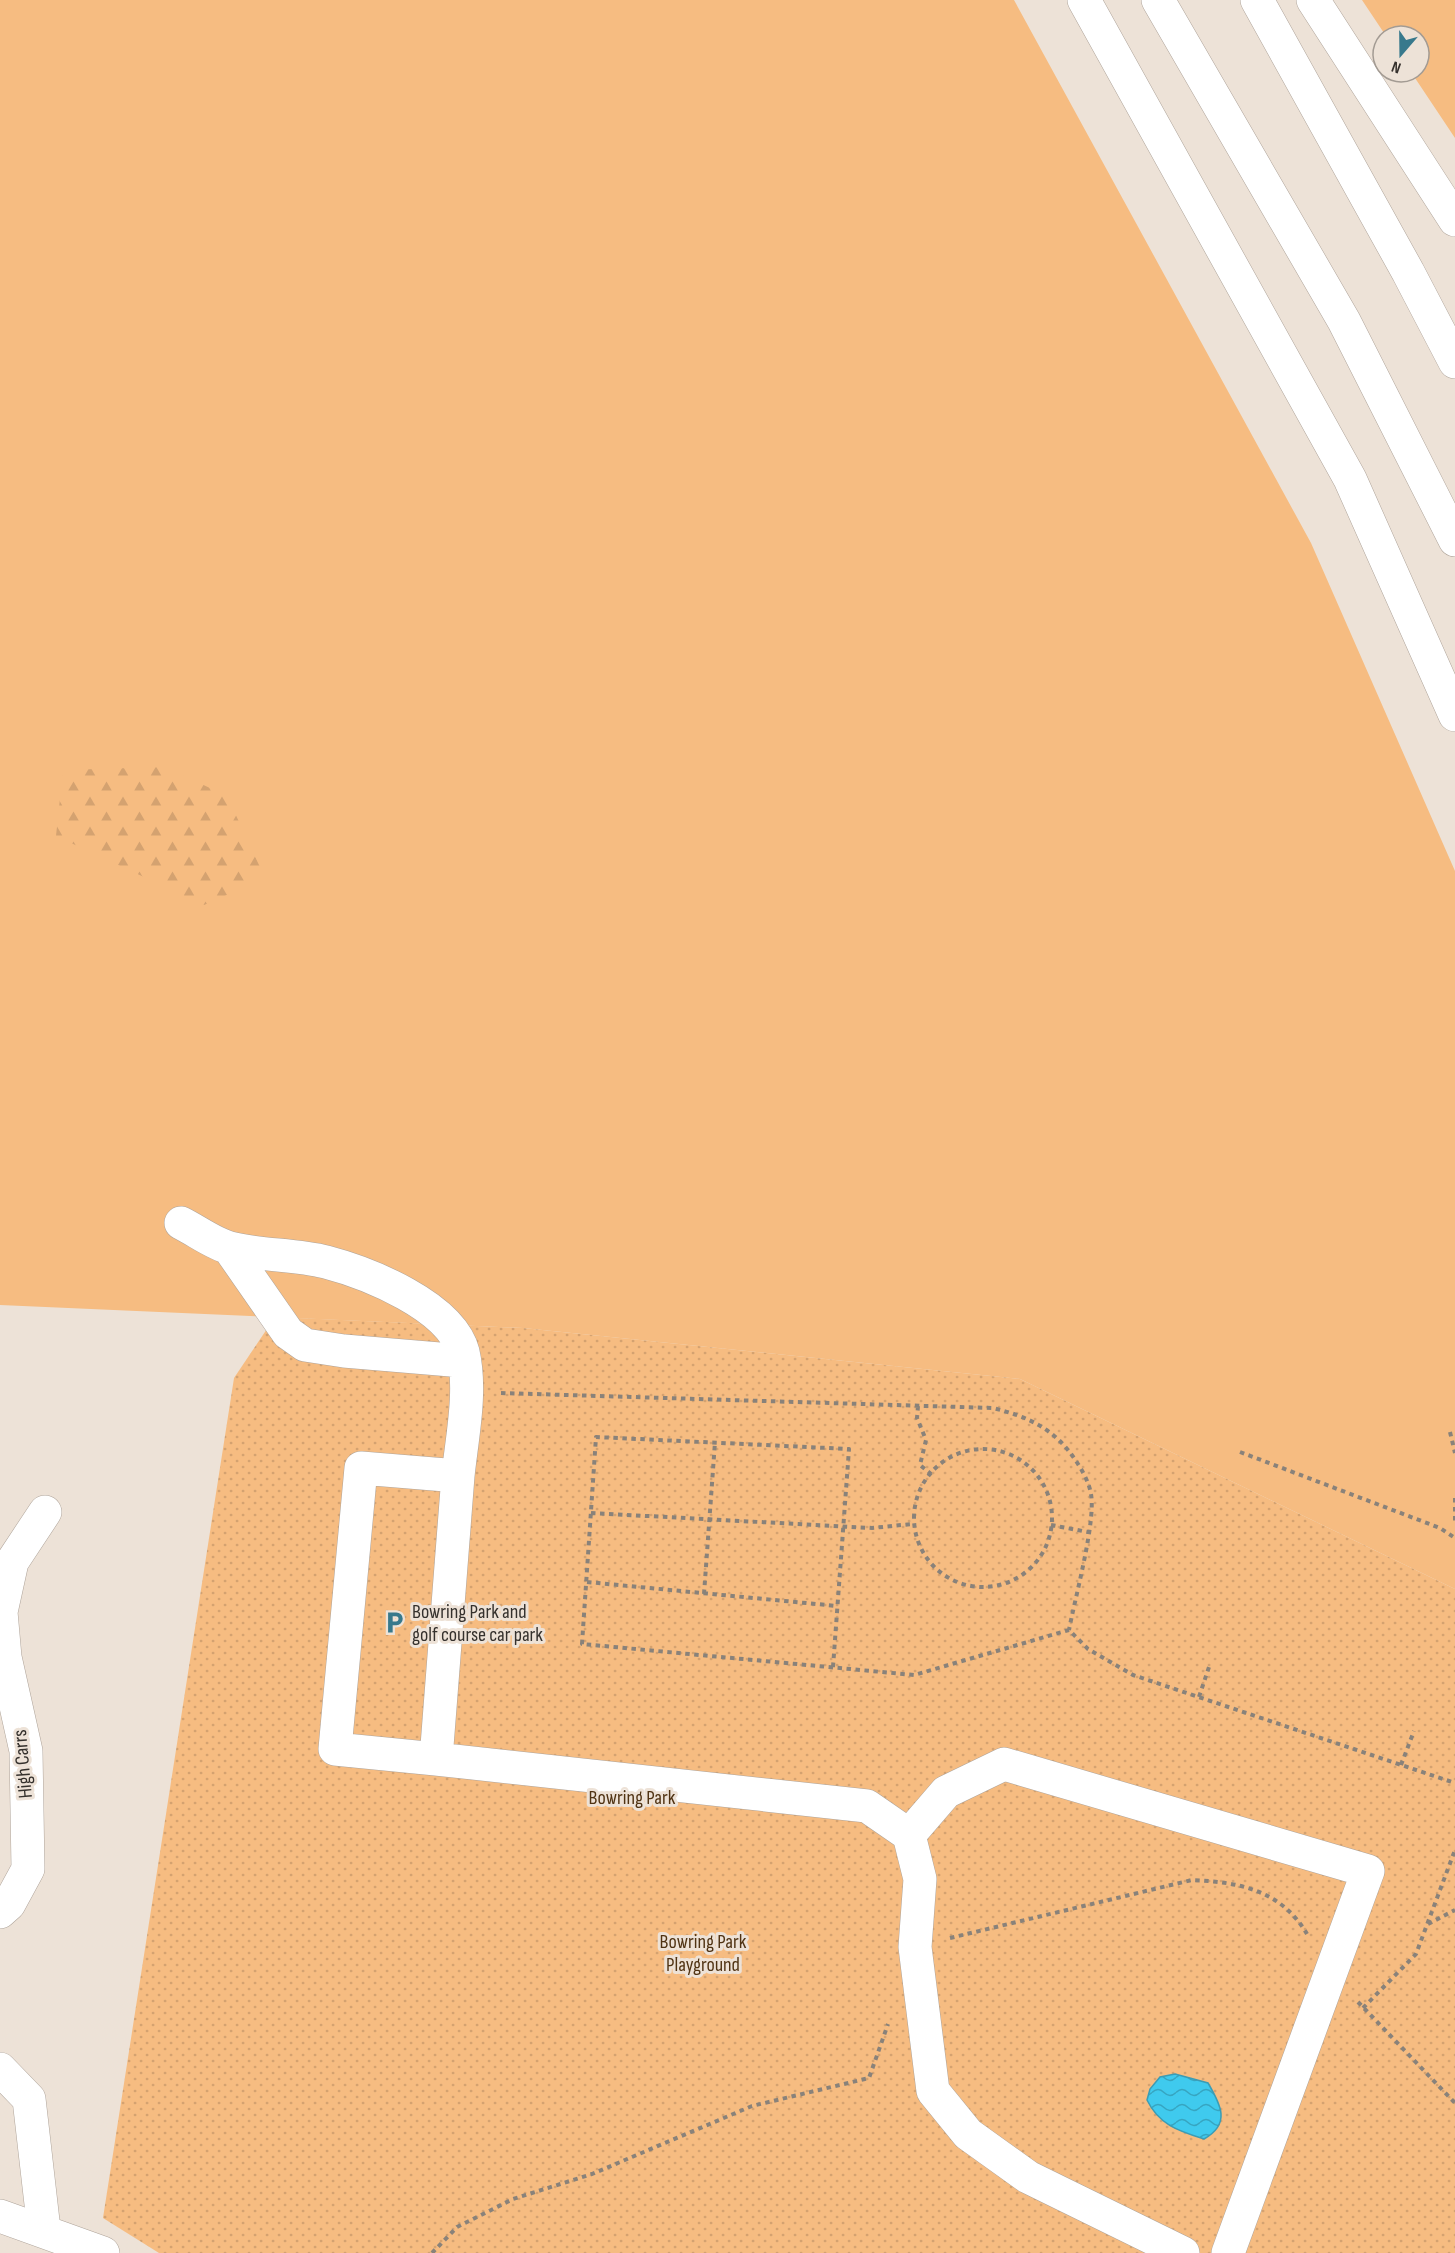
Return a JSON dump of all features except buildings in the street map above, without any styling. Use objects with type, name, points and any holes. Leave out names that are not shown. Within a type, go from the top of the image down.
[{"type":"main road","points":[[1084,0],[1350,479],[1455,715]]},
{"type":"main road","points":[[1158,0],[1344,321],[1455,540]]},
{"type":"main road","points":[[1257,0],[1408,272],[1455,362]]},
{"type":"main road","points":[[1313,0],[1455,220]]},
{"type":"main road","points":[[182,1223],[229,1248],[326,1262],[397,1289],[433,1310],[452,1332],[463,1352],[465,1374],[436,1759]]},
{"type":"main road","points":[[229,1248],[288,1333],[305,1345],[465,1374]]},
{"type":"main road","points":[[458,1476],[361,1468],[335,1749],[867,1806],[909,1835],[920,1879],[915,1947],[933,2091],[968,2134],[1028,2177],[1184,2253]]},
{"type":"main road","name":"High Carrs","points":[[0,1912],[9,1904],[28,1869],[26,1751],[5,1657],[1,1612],[12,1562],[45,1512]]},
{"type":"main road","points":[[909,1835],[946,1792],[1004,1764],[1368,1871],[1228,2253]]},
{"type":"main road","points":[[0,2069],[29,2099],[44,2230]]},
{"type":"main road","points":[[0,2216],[103,2253]]},
{"type":"path","points":[[465,1374],[507,1394],[993,1408],[1025,1416],[1048,1429],[1064,1443],[1083,1471],[1091,1494],[1092,1519],[1069,1630]]},
{"type":"path","points":[[918,1406],[917,1418],[926,1440],[920,1465],[930,1474]]},
{"type":"path","points":[[1450,1432],[1455,1453]]},
{"type":"path","points":[[833,1667],[849,1449],[596,1437],[582,1644],[914,1675],[1069,1630]]},
{"type":"path","points":[[704,1594],[715,1442]]},
{"type":"path","points":[[980,1449],[1001,1451],[1022,1460],[1037,1475],[1048,1495],[1052,1516],[1049,1540],[1038,1560],[1020,1576],[998,1586],[975,1587],[951,1580],[932,1566],[920,1546],[912,1524],[916,1501],[930,1474],[939,1465],[958,1454],[980,1449]]},
{"type":"path","points":[[1240,1452],[1440,1528],[1455,1538]]},
{"type":"path","points":[[1455,1498],[1455,1522]]},
{"type":"path","points":[[591,1513],[872,1528],[912,1524]]},
{"type":"path","points":[[1051,1525],[1088,1532]]},
{"type":"path","points":[[587,1582],[837,1606]]},
{"type":"path","points":[[1069,1630],[1088,1649],[1133,1675],[1455,1783]]},
{"type":"path","points":[[1199,1697],[1210,1664]]},
{"type":"path","points":[[1401,1765],[1414,1731]]},
{"type":"path","points":[[1363,2008],[1416,1954],[1455,1850]]},
{"type":"path","points":[[1427,1924],[1455,1910]]},
{"type":"path","points":[[1330,1973],[1455,2103]]},
{"type":"green space","points":[[0,0],[1014,0],[1311,543],[1455,871],[1455,1589],[1020,1379],[523,1328],[0,1305]]},
{"type":"green space","points":[[1362,0],[1455,0],[1455,138],[1419,84],[1431,84],[1431,24],[1378,24]]},
{"type":"green space","points":[[165,767],[227,796],[265,878],[204,905],[56,836],[63,770]]},
{"type":"green space","name":"Bowring Park","points":[[275,1317],[523,1328],[1020,1379],[1455,1589],[1455,2253],[159,2253],[103,2218],[234,1378]]},
{"type":"water","points":[[1175,2074],[1208,2083],[1217,2099],[1221,2120],[1218,2127],[1204,2139],[1171,2126],[1157,2116],[1147,2100],[1150,2089],[1160,2077]]},
{"type":"place","name":"Bowring Park and golf course car park","points":[[394,1623]]},
{"type":"park label","name":"Bowring Park Playground","points":[[703,1954]]}]
